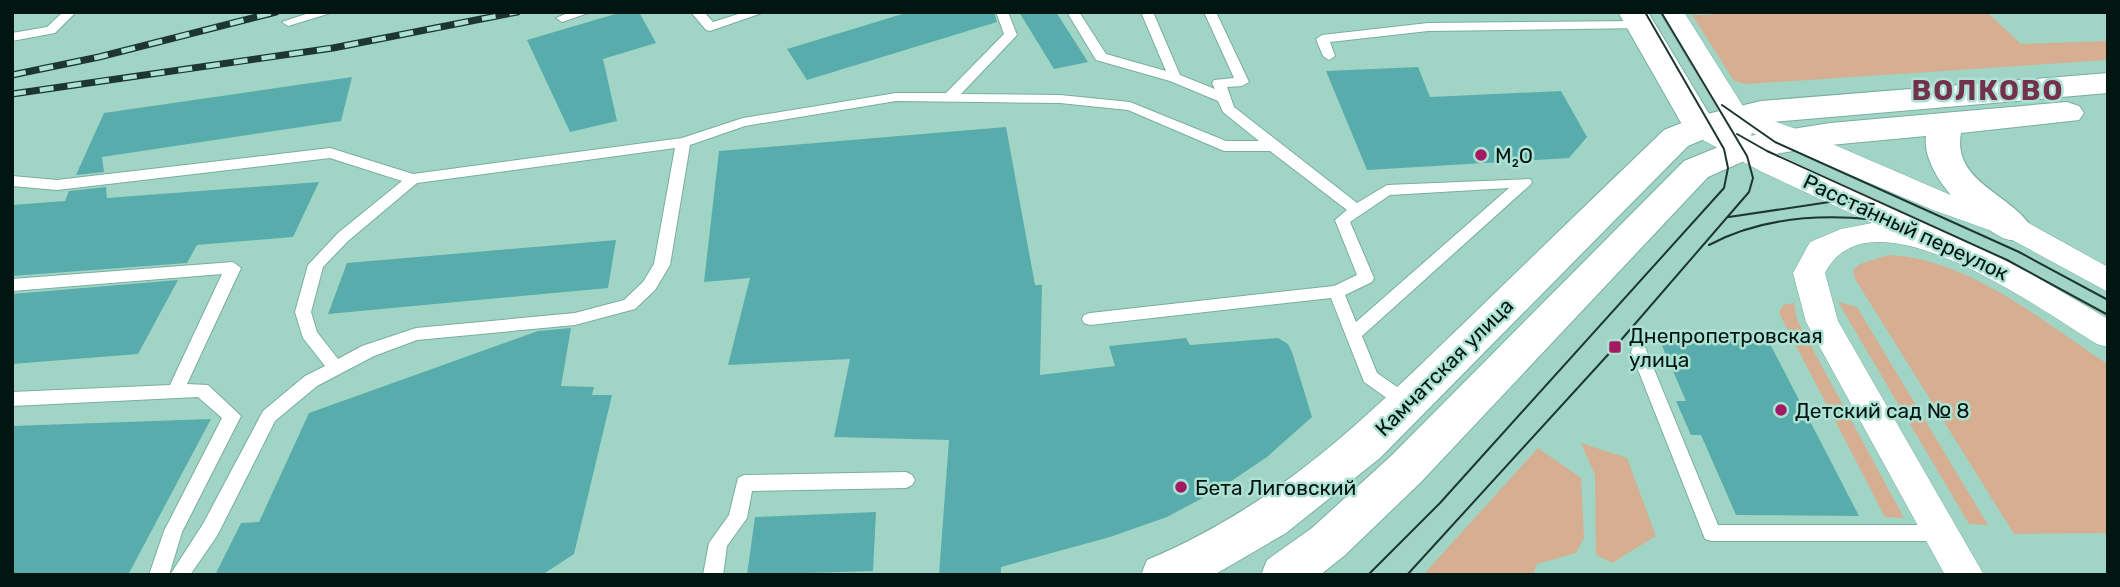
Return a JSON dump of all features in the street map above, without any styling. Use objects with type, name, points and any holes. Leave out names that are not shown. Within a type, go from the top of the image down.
[{"type":"main road","points":[[1637,19],[1725,131],[1823,106],[2108,83]]},
{"type":"main road","points":[[1797,139],[2108,109]]},
{"type":"main road","points":[[1946,124],[1941,151],[1952,175],[2014,228]]},
{"type":"main road","name":"Камчатская улица","points":[[1284,575],[1328,542],[1406,469],[1696,169],[1725,131]]},
{"type":"main road","name":"Камчатская улица","points":[[1164,575],[1245,535],[1326,479],[1407,403],[1662,148],[1725,131],[1797,139]]},
{"type":"street","points":[[1672,12],[1725,131]]},
{"type":"street","name":"Расстанный переулок","points":[[1725,131],[2020,280],[2108,335]]},
{"type":"street","name":"Расстанный переулок","points":[[1797,139],[1943,203],[2014,228],[2108,281]]},
{"type":"street","points":[[1949,244],[1892,233],[1859,234],[1821,250],[1810,273],[1822,323],[1965,575]]},
{"type":"lane","points":[[12,37],[51,30],[70,12]]},
{"type":"lane","points":[[288,22],[328,12]]},
{"type":"lane","points":[[562,18],[585,12]]},
{"type":"lane","points":[[697,12],[710,27],[759,12]]},
{"type":"lane","points":[[1073,12],[1101,57],[1175,78],[1224,98]]},
{"type":"lane","points":[[1147,12],[1175,78]]},
{"type":"lane","points":[[1210,12],[1242,82],[1219,83],[1228,109],[1357,210]]},
{"type":"lane","points":[[1423,12],[1428,27]]},
{"type":"lane","points":[[1578,12],[1585,26]]},
{"type":"lane","points":[[949,98],[1012,35],[1002,13]]},
{"type":"lane","points":[[1329,56],[1321,39],[1428,27],[1585,26],[1637,19]]},
{"type":"lane","points":[[12,181],[58,186],[330,153],[413,179],[682,142],[743,122],[896,97],[1060,99],[1130,106],[1224,146],[1273,146]]},
{"type":"lane","points":[[178,575],[210,530],[270,416],[311,381],[368,351],[416,334],[575,319],[629,305],[649,286],[663,265],[682,142]]},
{"type":"lane","points":[[336,368],[309,334],[303,312],[316,265],[343,237],[413,179]]},
{"type":"lane","points":[[1090,319],[1336,292],[1366,278],[1342,220],[1387,190],[1525,182],[1353,334]]},
{"type":"lane","points":[[12,285],[233,268],[174,391]]},
{"type":"lane","points":[[1336,292],[1370,377],[1407,403]]},
{"type":"lane","points":[[1639,352],[1712,533],[1942,533]]},
{"type":"lane","points":[[12,399],[202,390],[232,416],[173,531],[159,575]]},
{"type":"lane","points":[[713,575],[718,543],[738,518],[744,483],[906,480]]},
{"type":"shaded area","points":[[1710,12],[1987,12],[2021,44],[2108,41],[2108,60],[1746,84],[1734,81],[1692,15],[1711,15]]},
{"type":"shaded area","points":[[1888,255],[1947,267],[1976,280],[2031,312],[2108,364],[2108,533],[2014,534],[1855,279],[1853,270],[1860,264]]},
{"type":"shaded area","points":[[1838,302],[1857,307],[1988,525],[1969,524]]},
{"type":"shaded area","points":[[1794,303],[1797,320],[1904,518],[1885,517],[1779,313],[1783,305]]},
{"type":"shaded area","points":[[1581,443],[1627,458],[1656,536],[1612,563],[1596,555],[1595,475]]},
{"type":"shaded area","points":[[1538,448],[1581,478],[1584,538],[1576,553],[1537,564],[1533,575],[1423,575]]},
{"type":"building","points":[[622,12],[639,12],[656,43],[603,59],[617,121],[570,132],[527,40]]},
{"type":"building","points":[[909,12],[994,12],[997,22],[807,80],[787,49]]},
{"type":"building","points":[[1019,12],[1056,12],[1088,62],[1054,69]]},
{"type":"building","points":[[1418,67],[1430,97],[1561,91],[1587,137],[1569,158],[1367,170],[1326,71]]},
{"type":"building","points":[[352,77],[341,121],[102,157],[104,172],[76,175],[104,113]]},
{"type":"building","points":[[1006,127],[1035,285],[1042,285],[1040,375],[1115,366],[1109,346],[1186,338],[1190,345],[1278,338],[1288,344],[1292,352],[1312,417],[1267,457],[1221,488],[1167,517],[1110,537],[1001,567],[1001,575],[939,575],[949,440],[834,437],[850,359],[728,365],[750,278],[704,282],[719,151]]},
{"type":"building","points":[[319,182],[293,237],[197,245],[187,263],[12,276],[12,205],[65,201],[69,191],[106,187],[107,198]]},
{"type":"building","points":[[616,240],[608,288],[328,314],[347,263]]},
{"type":"building","points":[[178,280],[138,354],[12,364],[12,294]]},
{"type":"building","points":[[571,328],[561,386],[594,387],[592,395],[612,395],[574,554],[542,575],[215,575],[241,523],[259,522],[309,413],[538,331]]},
{"type":"building","points":[[1659,339],[1768,340],[1859,516],[1736,515],[1701,435],[1691,435],[1676,401],[1686,401]]},
{"type":"building","points":[[211,419],[128,575],[12,575],[12,426]]},
{"type":"building","points":[[876,512],[873,571],[747,575],[755,517]]},
{"type":"tram line","points":[[1368,575],[1440,503],[1724,188],[1728,168],[1724,149],[1645,12]]},
{"type":"tram line","points":[[1407,575],[1615,347],[1749,192],[1753,178],[1747,156],[1661,12]]},
{"type":"tram line","points":[[1722,105],[1775,142],[2019,252],[2108,300]]},
{"type":"tram line","points":[[1737,134],[1767,151],[2007,260],[2108,315]]},
{"type":"tram line","points":[[1729,217],[1836,201],[1874,204]]},
{"type":"tram line","points":[[1709,245],[1758,226],[1811,218],[1864,219],[1917,226]]},
{"type":"railway","points":[[12,75],[99,57],[276,12]]},
{"type":"railway","points":[[12,94],[333,48],[517,12]]},
{"type":"place","name":"М₂O","points":[[1481,155]]},
{"type":"place","name":"Днепропетровская улица","points":[[1615,347]]},
{"type":"place","name":"Детский сад № 8","points":[[1781,410]]},
{"type":"place","name":"Бета Лиговский","points":[[1181,487]]},
{"type":"district","name":"ВОЛКОВО","points":[[1988,90]]}]
